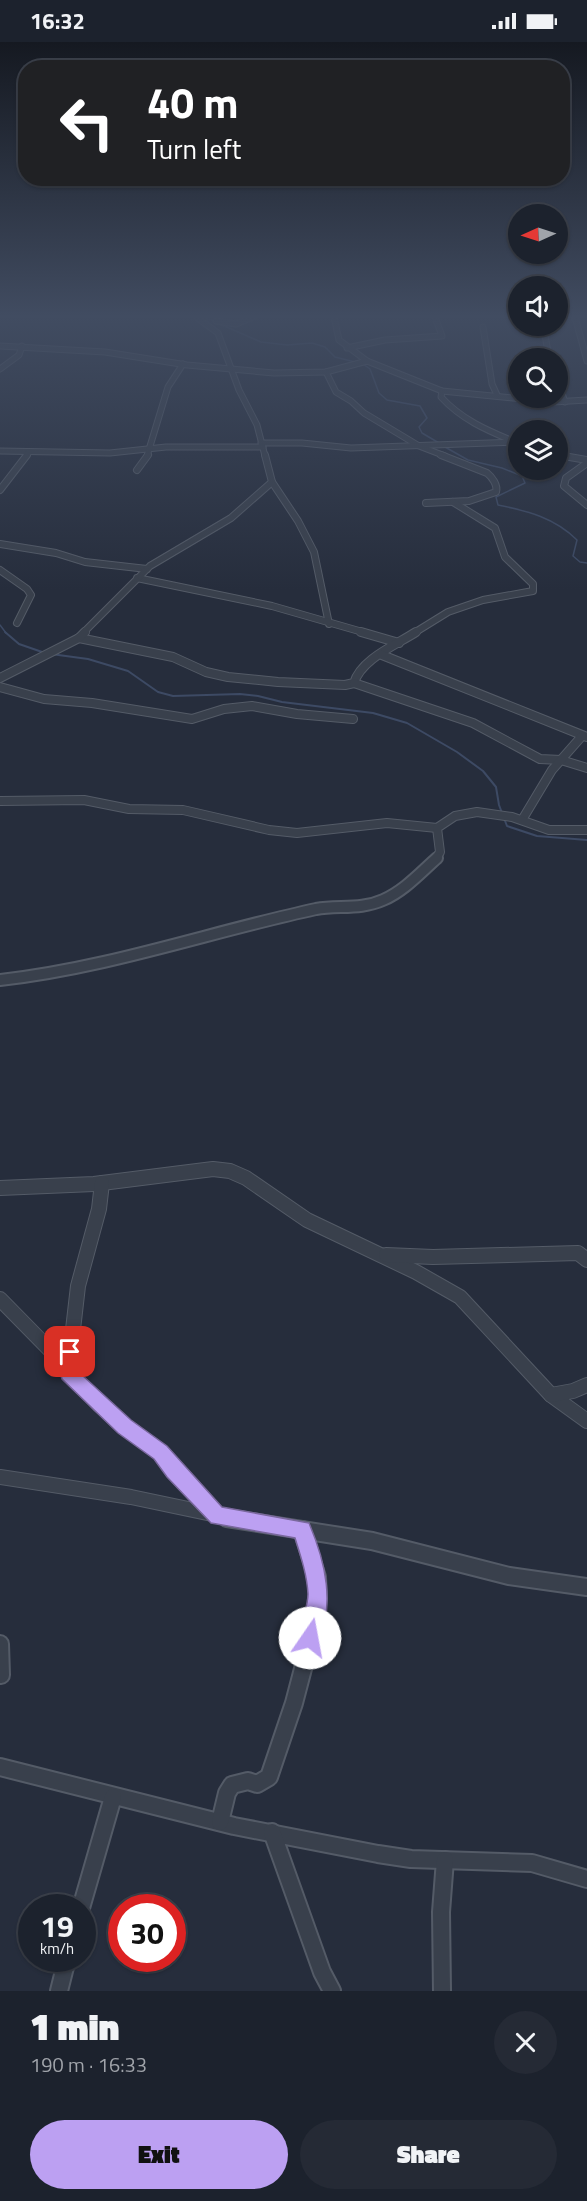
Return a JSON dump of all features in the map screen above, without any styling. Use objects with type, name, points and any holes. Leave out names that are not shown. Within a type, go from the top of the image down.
[{"type":"street","points":[[137,470],[146,460],[161,408]]},
{"type":"street","points":[[250,408],[257,424],[272,482],[312,548],[318,563],[329,624]]},
{"type":"street","points":[[359,408],[419,446],[484,471],[496,483],[496,492],[469,501],[426,503]]},
{"type":"street","points":[[452,408],[465,418],[508,439]]},
{"type":"street","points":[[0,461],[4,451],[110,453],[125,449],[302,443],[351,448],[508,443]]},
{"type":"street","points":[[0,490],[29,452]]},
{"type":"street","points":[[568,457],[587,462]]},
{"type":"street","points":[[587,462],[573,471],[564,482],[567,489],[587,505]]},
{"type":"street","points":[[0,678],[62,649],[79,638],[147,569],[165,555],[231,518],[272,482]]},
{"type":"street","points":[[264,490],[280,494]]},
{"type":"street","points":[[354,683],[357,673],[364,665],[448,612],[483,600],[533,591],[533,584],[505,557],[495,528],[453,502]]},
{"type":"street","points":[[0,544],[56,553],[85,562],[147,569]]},
{"type":"street","points":[[0,570],[27,589],[31,595],[17,623]]},
{"type":"street","points":[[137,578],[272,606],[399,643]]},
{"type":"street","points":[[79,638],[173,657],[184,660],[204,672],[245,681],[345,685],[354,683],[472,723],[540,759],[561,760],[587,768]]},
{"type":"street","points":[[382,655],[585,736],[561,760],[540,788],[522,819]]},
{"type":"street","points":[[0,687],[44,699],[92,703],[192,719],[224,709],[252,706],[297,714],[353,719]]},
{"type":"street","points":[[0,801],[84,800],[137,810],[183,810],[269,830],[297,833],[387,823],[437,828]]},
{"type":"street","points":[[0,980],[36,976],[160,950],[317,909],[335,906],[360,907],[388,899],[439,855],[437,828],[444,820],[468,813],[522,819],[553,831],[587,830]]},
{"type":"street","points":[[0,1188],[102,1184],[176,1172],[213,1169],[230,1171],[246,1178],[308,1220],[417,1272],[460,1297],[551,1395],[587,1421]]},
{"type":"street","points":[[68,1373],[78,1286],[99,1209],[102,1184]]},
{"type":"street","points":[[379,1255],[433,1257],[578,1253],[587,1260]]},
{"type":"street","points":[[0,1299],[52,1352],[68,1373],[99,1405],[160,1453],[174,1471],[218,1516]]},
{"type":"street","points":[[551,1395],[573,1391],[587,1385]]},
{"type":"street","points":[[0,1477],[131,1497],[218,1516],[372,1541],[509,1576],[587,1587]]},
{"type":"street","points":[[220,1822],[227,1793],[232,1785],[248,1781],[257,1784],[269,1777],[294,1703],[315,1623],[318,1598],[317,1577],[302,1530]]},
{"type":"street","points":[[0,1644],[1,1675]]},
{"type":"street","points":[[0,1767],[220,1822],[378,1854],[411,1859],[532,1863],[587,1879]]},
{"type":"street","points":[[85,1894],[113,1797]]},
{"type":"street","points":[[272,1832],[322,1972],[332,1991]]},
{"type":"street","points":[[442,1991],[441,1912],[445,1860]]},
{"type":"street","points":[[59,1991],[64,1972]]},
{"type":"waterway","points":[[421,408],[427,418],[419,427],[422,433],[439,443]]},
{"type":"waterway","points":[[445,447],[468,460],[502,468],[522,476],[525,483],[496,497],[498,505],[530,513],[560,526],[577,540],[573,556],[580,562],[587,563]]},
{"type":"waterway","points":[[0,625],[6,633]]},
{"type":"waterway","points":[[6,633],[19,644],[45,653]]},
{"type":"waterway","points":[[51,654],[88,659],[128,671],[158,692],[173,696],[240,694],[258,696],[282,702],[373,713],[407,723],[457,752],[483,771],[496,787],[499,805],[507,826],[537,836],[587,840]]},
{"type":"route","points":[[70,1352],[68,1373],[75,1382],[124,1427],[160,1453],[174,1471],[218,1516],[302,1530],[317,1577],[318,1598],[315,1623],[310,1638]]}]
